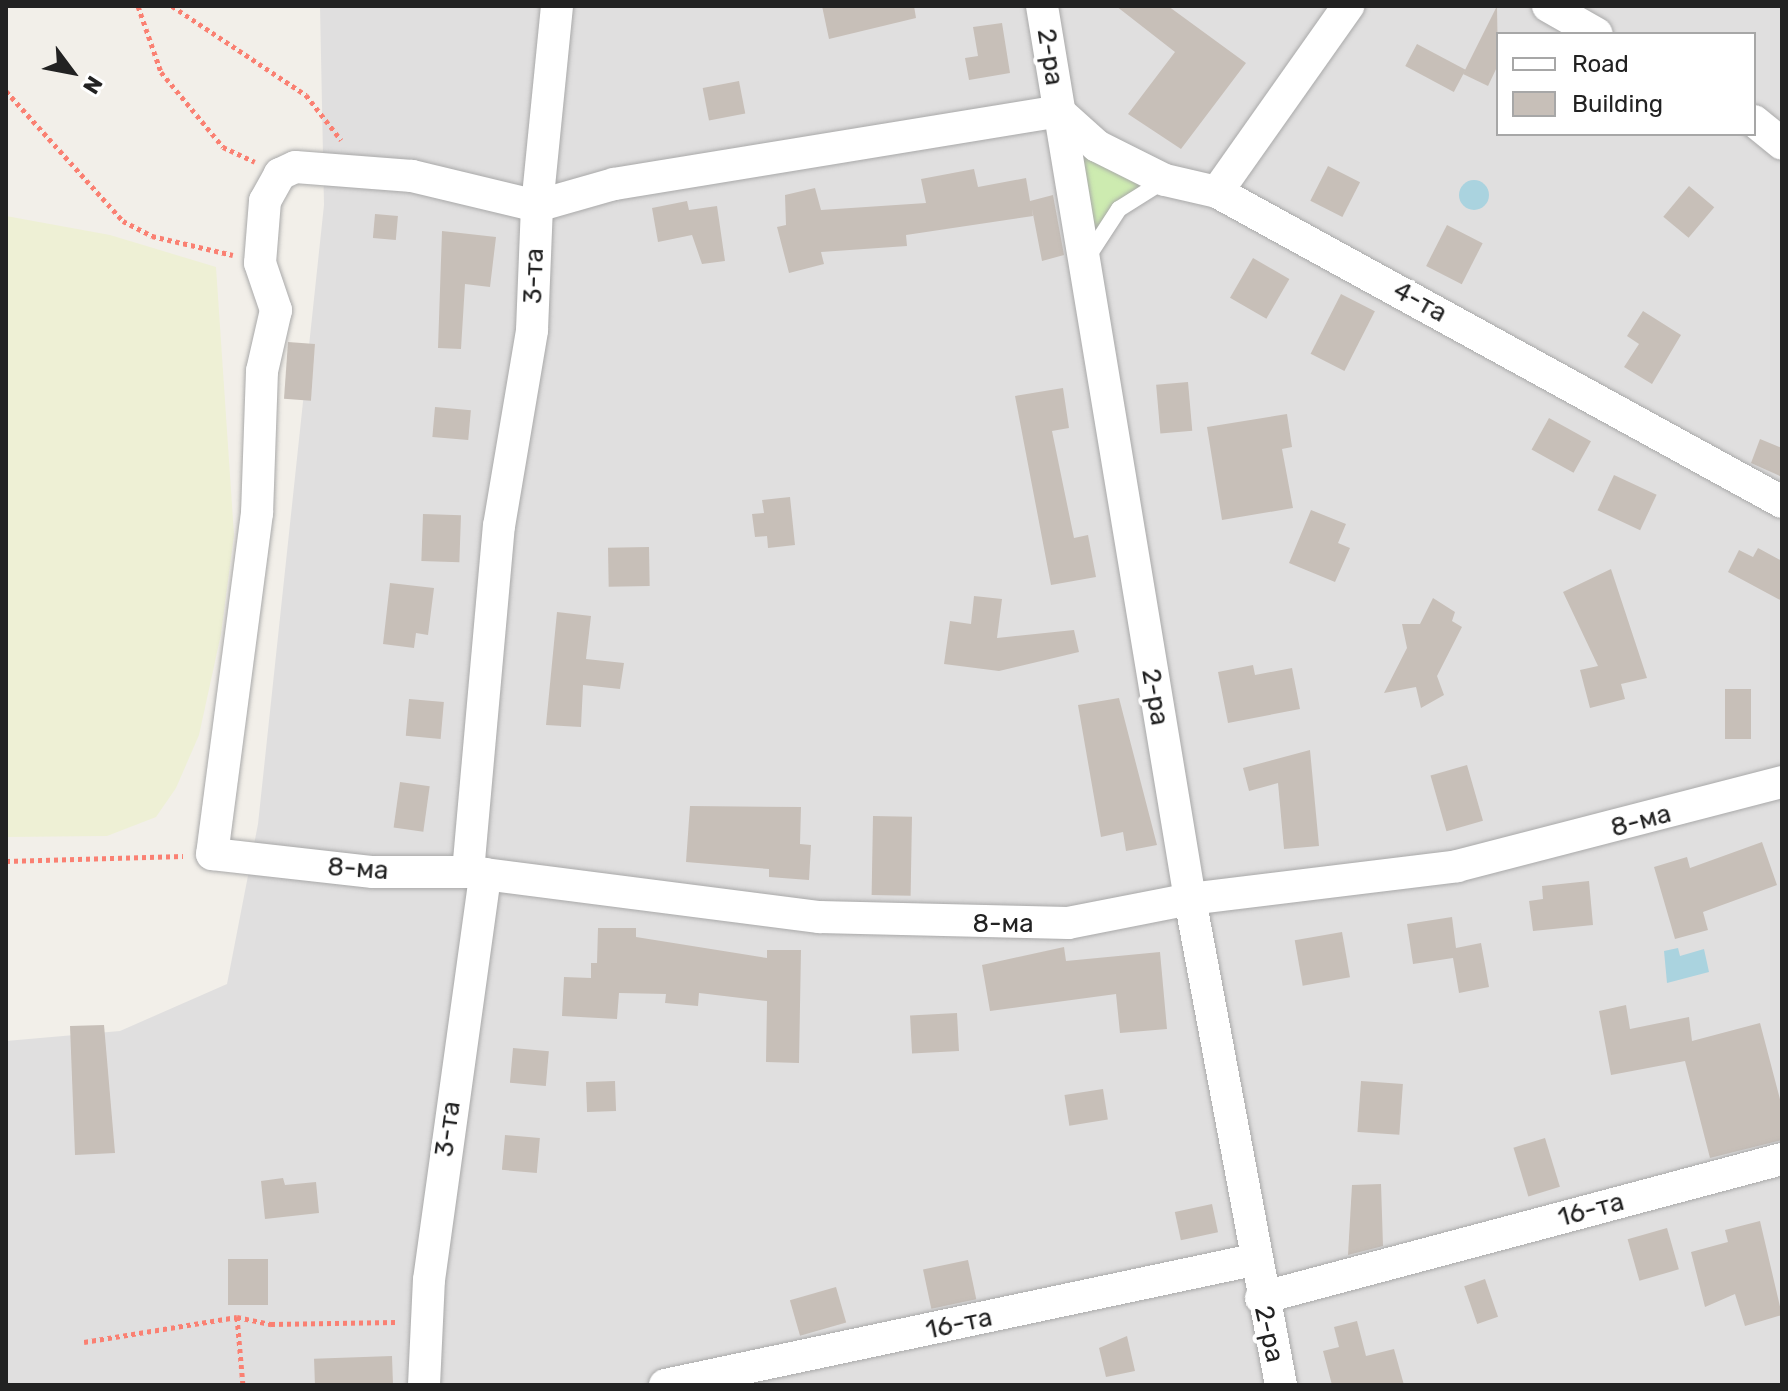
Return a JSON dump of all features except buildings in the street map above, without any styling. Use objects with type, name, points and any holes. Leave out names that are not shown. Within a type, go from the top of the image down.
[{"type":"street","name":"3-та","points":[[424,1385],[425,1326],[476,873],[499,526],[532,330],[537,206],[557,6]]},
{"type":"street","name":"2-ра","points":[[1042,6],[1083,270],[1190,899],[1253,1260],[1281,1385]]},
{"type":"street","points":[[1217,192],[1348,6]]},
{"type":"street","points":[[1548,6],[1594,32]]},
{"type":"street","points":[[212,854],[257,513],[262,371],[276,310],[260,263],[265,201],[280,174],[295,167],[412,176],[537,206],[614,184],[1058,111]]},
{"type":"street","name":"4-та","points":[[1058,111],[1097,146],[1165,180],[1217,192],[1782,502]]},
{"type":"street","points":[[1756,123],[1782,144]]},
{"type":"street","name":"8-ма","points":[[212,854],[373,872],[476,873],[819,917],[959,924],[1068,923],[1190,899],[1457,866],[1782,782]]},
{"type":"street","name":"16-та","points":[[1261,1298],[1782,1159]]},
{"type":"street","name":"16-та","points":[[665,1385],[1253,1260]]},
{"type":"lane","points":[[1083,270],[1119,209],[1165,180]]},
{"type":"path","points":[[138,6],[161,72],[223,147],[280,174]]},
{"type":"path","points":[[172,6],[306,95],[331,121],[357,172]]},
{"type":"path","points":[[6,91],[123,221],[152,236],[260,263]]},
{"type":"path","points":[[6,861],[212,854]]},
{"type":"path","points":[[84,1342],[237,1317],[271,1324],[425,1326]]},
{"type":"path","points":[[237,1317],[243,1385]]},
{"type":"shaded area","points":[[320,6],[1782,6],[1782,1385],[6,1385],[6,1041],[120,1031],[227,984],[258,824],[324,205]]},
{"type":"green space","points":[[1059,111],[1165,180],[1096,238]]},
{"type":"green space","points":[[6,216],[110,235],[216,267],[234,535],[221,634],[199,735],[176,788],[156,817],[107,836],[6,837]]},
{"type":"water","points":[[1474,180],[1480,181],[1488,189],[1488,201],[1480,209],[1474,210],[1468,209],[1460,201],[1459,195],[1460,189],[1468,181]]},
{"type":"water","points":[[1678,948],[1680,956],[1704,949],[1709,972],[1667,983],[1664,951]]}]
